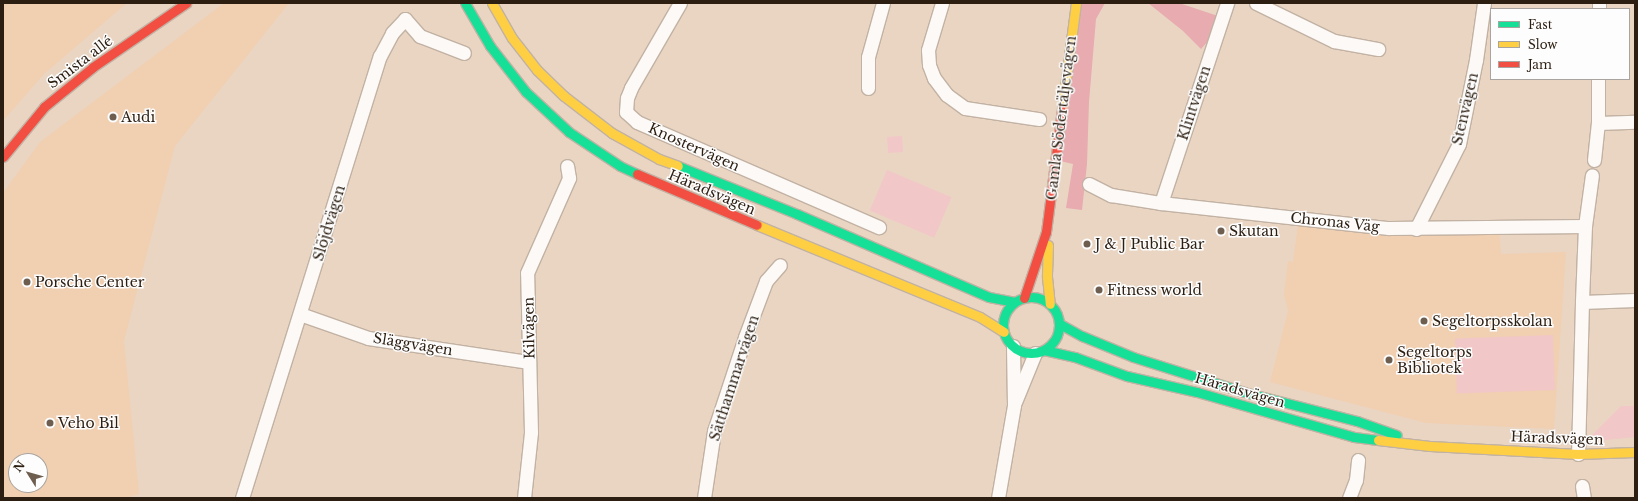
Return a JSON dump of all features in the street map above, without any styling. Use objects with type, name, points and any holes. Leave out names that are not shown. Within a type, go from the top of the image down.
[{"type":"street","name":"Smista allé","points":[[3,157],[44,107],[93,67],[186,3]]},
{"type":"street","name":"Häradsvägen","points":[[465,3],[490,46],[526,92],[569,132],[614,163],[669,189],[980,317],[1004,332]]},
{"type":"street","name":"Häradsvägen","points":[[492,3],[512,38],[537,70],[564,96],[612,133],[659,159],[798,214],[988,297],[1014,302]]},
{"type":"street","name":"Knostervägen","points":[[680,3],[631,88],[627,98],[626,112],[637,122],[879,227]]},
{"type":"street","points":[[868,88],[868,57],[883,3]]},
{"type":"street","points":[[942,3],[928,50],[929,65],[934,78],[947,95],[965,108],[1039,119]]},
{"type":"street","name":"Gamla Södertäljevägen","points":[[1024,298],[1033,275],[1046,232],[1076,3]]},
{"type":"street","name":"Klintvägen","points":[[1161,203],[1227,3]]},
{"type":"street","points":[[1256,3],[1334,41],[1378,49]]},
{"type":"street","name":"Stenvägen","points":[[1416,229],[1459,144],[1476,60],[1484,3]]},
{"type":"street","name":"Slöjdvägen","points":[[242,498],[380,56],[392,33],[405,19],[420,36],[464,53]]},
{"type":"street","points":[[1594,160],[1598,123],[1598,80]]},
{"type":"street","points":[[1598,123],[1635,122]]},
{"type":"street","name":"Kilvägen","points":[[524,498],[530,432],[530,362],[527,273],[569,178],[567,166]]},
{"type":"street","points":[[1578,454],[1585,226],[1592,174]]},
{"type":"street","name":"Chronas Väg","points":[[1089,184],[1111,195],[1161,203],[1376,227],[1416,229],[1585,226]]},
{"type":"street","name":"Gamla Södertäljevägen","points":[[1046,232],[1049,253],[1047,277],[1050,304]]},
{"type":"street","name":"Sätthammarvägen","points":[[704,498],[714,431],[745,337],[766,281],[780,265]]},
{"type":"street","points":[[998,498],[1014,405],[1012,346],[1004,332],[1003,322],[1006,313],[1014,302],[1024,298],[1039,298],[1050,304],[1058,315],[1060,324],[1055,341],[1040,352],[1014,405]]},
{"type":"street","points":[[1582,302],[1635,300]]},
{"type":"street","name":"Släggvägen","points":[[300,314],[368,338],[530,362]]},
{"type":"street","name":"Häradsvägen","points":[[1060,324],[1082,336],[1133,357],[1244,392],[1357,421],[1430,446]]},
{"type":"street","points":[[1012,346],[1023,352],[1040,352]]},
{"type":"street","name":"Häradsvägen","points":[[1040,352],[1075,357],[1127,376],[1197,392],[1354,437],[1430,446],[1578,454],[1635,452]]},
{"type":"street","points":[[1349,498],[1356,480],[1358,460]]},
{"type":"shaded area","points":[[3,3],[127,3],[44,74],[3,121]]},
{"type":"shaded area","points":[[224,3],[289,3],[175,146],[124,341],[139,494],[125,498],[3,498],[3,193],[40,142]]},
{"type":"shaded area","points":[[1081,3],[1105,3],[1096,19],[1089,102],[1087,164],[1082,210],[1066,208],[1073,164],[1060,161]]},
{"type":"shaded area","points":[[1148,3],[1179,3],[1218,16],[1209,40],[1201,49],[1183,31]]},
{"type":"shaded area","points":[[902,136],[903,152],[888,153],[887,137]]},
{"type":"shaded area","points":[[887,170],[951,197],[934,238],[870,211]]},
{"type":"shaded area","name":"Segeltorpsskolan","points":[[1298,225],[1388,234],[1499,230],[1501,254],[1566,252],[1554,429],[1426,423],[1270,382],[1288,311],[1284,295],[1288,261],[1293,262]]},
{"type":"shaded area","points":[[1553,335],[1555,390],[1457,393],[1455,338]]},
{"type":"shaded area","points":[[1621,406],[1635,406],[1635,437],[1606,440],[1592,435]]},
{"type":"traffic: fast","points":[[465,3],[490,46],[526,92],[569,132],[620,166],[637,174]]},
{"type":"traffic: fast","points":[[678,166],[797,214],[989,297],[1014,302]]},
{"type":"traffic: fast","points":[[1031,297],[1042,299],[1051,305],[1057,314],[1059,325],[1057,336],[1051,345],[1042,351],[1031,353],[1020,351],[1011,345],[1005,336],[1003,325],[1005,314],[1011,305],[1020,299],[1031,297]]},
{"type":"traffic: fast","points":[[1060,324],[1082,336],[1133,357],[1244,392],[1357,421],[1397,435]]},
{"type":"traffic: fast","points":[[1044,350],[1075,357],[1127,376],[1197,392],[1354,437],[1378,440]]},
{"type":"traffic: slow","points":[[492,3],[512,38],[537,70],[564,96],[612,133],[659,159],[678,166]]},
{"type":"traffic: slow","points":[[1062,109],[1076,3]]},
{"type":"traffic: slow","points":[[757,225],[980,317],[1004,332]]},
{"type":"traffic: slow","points":[[1048,245],[1047,277],[1050,304]]},
{"type":"traffic: slow","points":[[1378,440],[1430,446],[1578,454],[1635,452]]},
{"type":"traffic: jam","points":[[3,157],[44,107],[93,67],[186,3]]},
{"type":"traffic: jam","points":[[1024,298],[1046,232],[1062,109]]},
{"type":"traffic: jam","points":[[637,174],[757,225]]},
{"type":"place","name":"Audi","points":[[113,117]]},
{"type":"place","name":"Skutan","points":[[1221,231]]},
{"type":"place","name":"J & J Public Bar","points":[[1087,244]]},
{"type":"place","name":"Porsche Center","points":[[27,282]]},
{"type":"place","name":"Fitness world","points":[[1099,290]]},
{"type":"place","name":"Segeltorpsskolan","points":[[1424,321]]},
{"type":"place","name":"Segeltorps Bibliotek","points":[[1389,360]]},
{"type":"place","name":"Veho Bil","points":[[50,423]]}]
